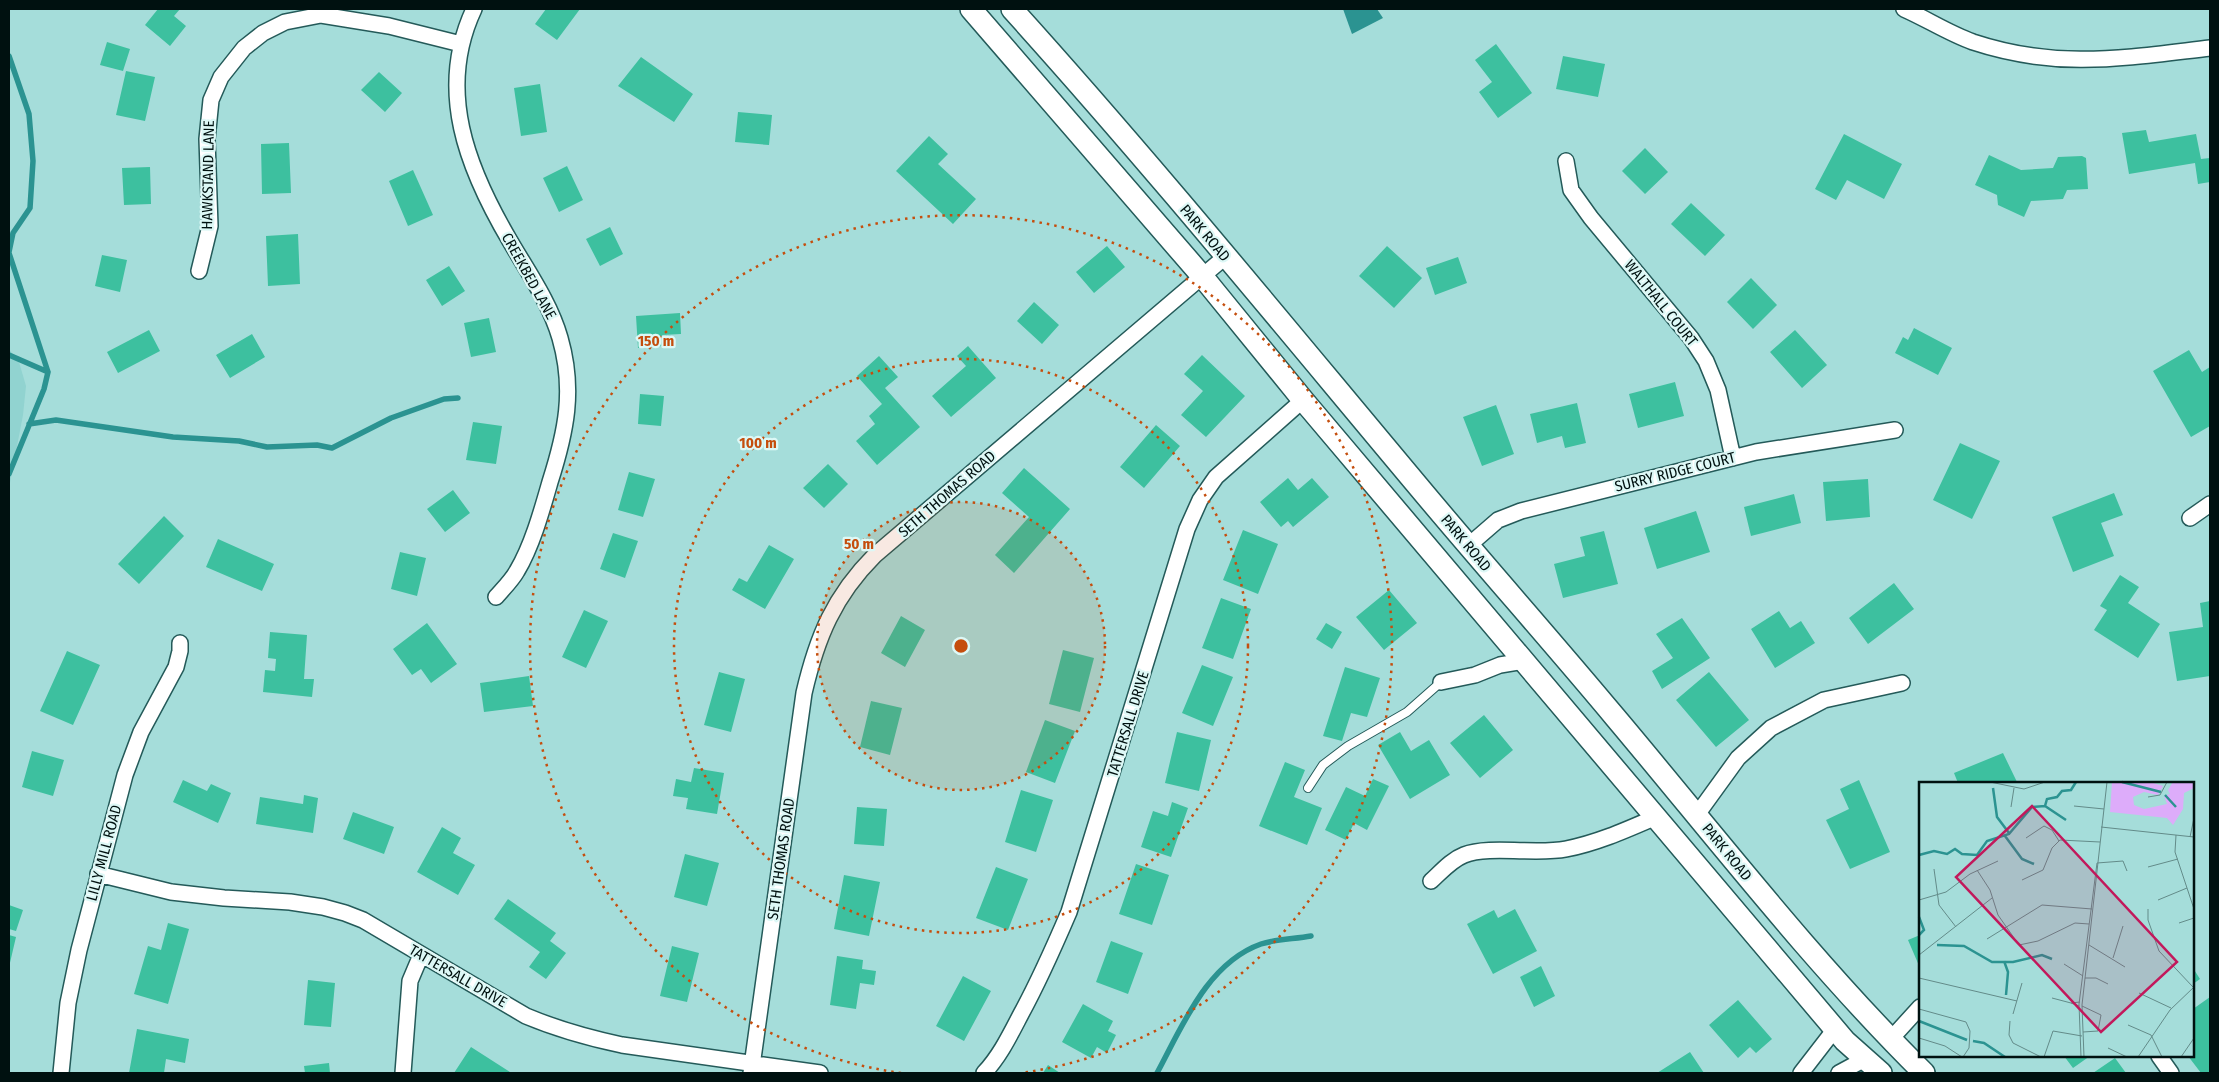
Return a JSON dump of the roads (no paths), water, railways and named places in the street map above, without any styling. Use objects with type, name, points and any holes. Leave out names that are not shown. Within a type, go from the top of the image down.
[{"type":"main road","name":"PARK ROAD","points":[[971,9],[1202,276],[1303,400],[1835,1029],[1881,1073]]},
{"type":"main road","name":"PARK ROAD","points":[[1012,9],[1615,717],[1801,942],[1890,1040],[1924,1073]]},
{"type":"street","name":"CREEKBED LANE","points":[[474,9],[461,44],[456,92],[463,140],[476,173],[501,225],[545,300],[556,324],[567,374],[566,425],[545,499],[523,560],[517,572],[496,597]]},
{"type":"street","points":[[1904,9],[1972,41],[2012,53],[2050,59],[2092,61],[2210,48]]},
{"type":"street","name":"HAWKSTAND LANE","points":[[199,270],[210,226],[207,138],[209,106],[221,77],[244,48],[263,33],[285,22],[321,15],[389,26],[461,44]]},
{"type":"street","name":"WALTHALL COURT","points":[[1566,161],[1571,190],[1591,218],[1691,338],[1706,361],[1718,390],[1733,458]]},
{"type":"street","name":"SETH THOMAS ROAD","points":[[751,1069],[804,693],[812,657],[833,610],[847,588],[875,556],[1225,257]]},
{"type":"street","name":"TATTERSALL DRIVE","points":[[984,1073],[994,1063],[1007,1042],[1043,972],[1069,912],[1187,529],[1200,500],[1226,466],[1303,400]]},
{"type":"street","name":"SURRY RIDGE COURT","points":[[1468,546],[1498,520],[1521,511],[1733,458],[1794,445],[1895,430]]},
{"type":"street","points":[[2190,518],[2210,504]]},
{"type":"street","name":"LILLY MILL ROAD","points":[[61,1073],[68,1003],[79,950],[124,775],[141,732],[176,666],[180,643]]},
{"type":"street","points":[[1441,682],[1475,675],[1500,665],[1524,661]]},
{"type":"street","points":[[1696,816],[1738,758],[1771,728],[1824,700],[1902,683]]},
{"type":"street","points":[[1432,881],[1452,861],[1464,855],[1482,852],[1564,849],[1596,842],[1656,817]]},
{"type":"street","name":"TATTERSALL DRIVE","points":[[98,874],[171,892],[323,907],[363,920],[526,1016],[546,1024],[590,1038],[751,1069],[820,1073]]},
{"type":"street","points":[[403,1073],[410,981],[421,954]]},
{"type":"street","points":[[1890,1040],[1919,1008]]},
{"type":"street","points":[[1801,1073],[1835,1029]]},
{"type":"street","points":[[2160,1057],[2171,1073]]},
{"type":"street","points":[[1839,1073],[1865,1059]]},
{"type":"lane","points":[[1308,788],[1323,765],[1348,746],[1407,712],[1441,682]]},
{"type":"waterway","points":[[9,56],[29,114],[33,161],[30,208],[13,233],[9,252]]},
{"type":"waterway","points":[[9,253],[48,372],[44,389],[9,474]]},
{"type":"waterway","points":[[9,355],[48,372]]},
{"type":"waterway","points":[[29,424],[56,420],[173,437],[239,441],[267,447],[317,445],[332,448],[391,418],[444,399],[458,398]]},
{"type":"waterway","points":[[1157,1073],[1198,998],[1225,966],[1242,953],[1261,944],[1311,936]]}]
